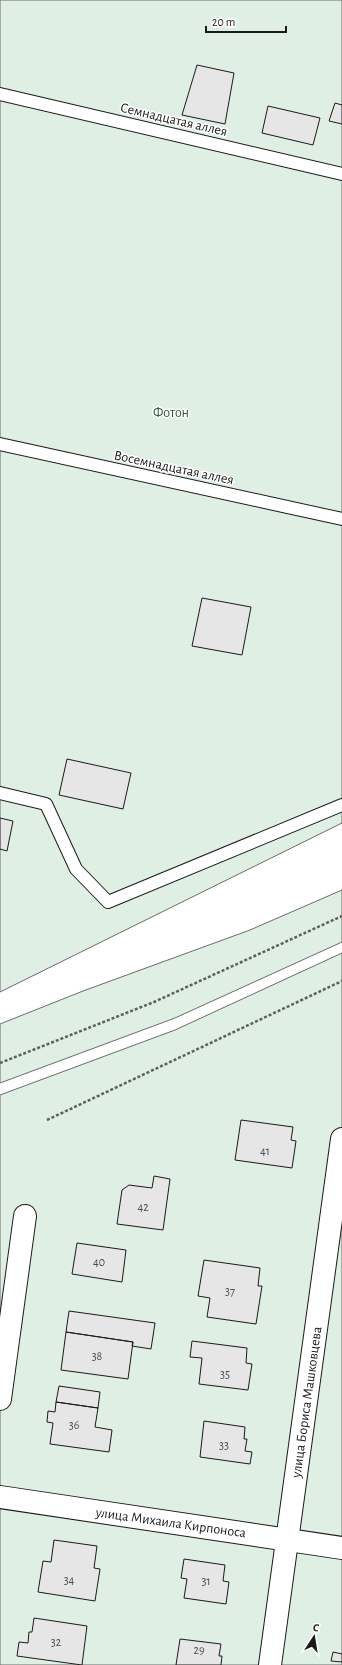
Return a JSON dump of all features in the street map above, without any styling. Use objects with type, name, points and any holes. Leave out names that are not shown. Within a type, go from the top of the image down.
[{"type":"street","name":"улица Бориса Машковцева","points":[[270,1665],[342,1139]]},
{"type":"street","points":[[0,1399],[25,1216]]},
{"type":"street","name":"улица Михаила Кирпоноса","points":[[0,1497],[342,1548]]},
{"type":"lane","name":"Семнадцатая аллея","points":[[0,94],[342,174]]},
{"type":"lane","name":"Восемнадцатая аллея","points":[[0,444],[342,519]]},
{"type":"lane","points":[[0,793],[46,804],[76,869],[108,902],[342,805]]},
{"type":"path","points":[[0,1063],[154,1002],[342,916]]},
{"type":"path","points":[[47,1120],[342,982]]},
{"type":"green space","name":"Фотон","points":[[0,0],[342,0],[342,823],[0,992]]},
{"type":"green space","points":[[342,890],[342,942],[175,1018],[0,1083],[0,1024],[83,991],[250,930]]},
{"type":"green space","points":[[342,953],[342,1665],[0,1665],[0,1095],[175,1030]]},
{"type":"building","points":[[197,65],[234,73],[225,124],[182,115]]},
{"type":"building","points":[[335,103],[342,105],[342,124],[329,121]]},
{"type":"building","points":[[268,106],[320,118],[313,145],[262,133]]},
{"type":"building","points":[[202,598],[251,607],[242,655],[192,646]]},
{"type":"building","points":[[67,759],[131,773],[123,809],[59,795]]},
{"type":"building","points":[[0,818],[13,821],[7,851],[0,849]]},
{"type":"building","points":[[241,1120],[293,1127],[291,1140],[296,1141],[292,1168],[235,1160]]},
{"type":"building","points":[[154,1176],[170,1179],[163,1230],[117,1224],[122,1190],[129,1185],[152,1188]]},
{"type":"building","points":[[77,1243],[126,1250],[122,1282],[72,1274]]},
{"type":"building","points":[[204,1260],[260,1268],[258,1286],[262,1286],[256,1324],[207,1317],[210,1298],[198,1296]]},
{"type":"building","points":[[69,1311],[155,1323],[151,1349],[132,1346],[133,1342],[66,1332]]},
{"type":"building","points":[[66,1332],[133,1342],[128,1379],[61,1370]]},
{"type":"building","points":[[192,1341],[247,1348],[246,1363],[252,1364],[248,1390],[199,1384],[202,1358],[190,1357]]},
{"type":"building","points":[[59,1386],[100,1392],[98,1408],[56,1402]]},
{"type":"building","points":[[56,1402],[98,1408],[95,1427],[112,1430],[109,1452],[50,1444],[53,1423],[47,1422],[48,1411],[55,1412]]},
{"type":"building","points":[[204,1421],[245,1427],[244,1439],[247,1439],[245,1451],[252,1452],[250,1464],[200,1457]]},
{"type":"building","points":[[54,1540],[97,1546],[94,1568],[100,1569],[95,1601],[38,1592],[43,1561],[51,1562]]},
{"type":"building","points":[[184,1559],[225,1565],[223,1581],[229,1582],[226,1604],[184,1598],[187,1579],[181,1578]]},
{"type":"building","points":[[34,1618],[87,1626],[82,1665],[17,1656],[19,1642],[28,1643],[29,1632],[32,1632]]},
{"type":"building","points":[[180,1639],[221,1644],[219,1656],[222,1656],[221,1665],[176,1665]]},
{"type":"building","points":[[333,1652],[342,1654],[342,1662],[331,1661]]}]
